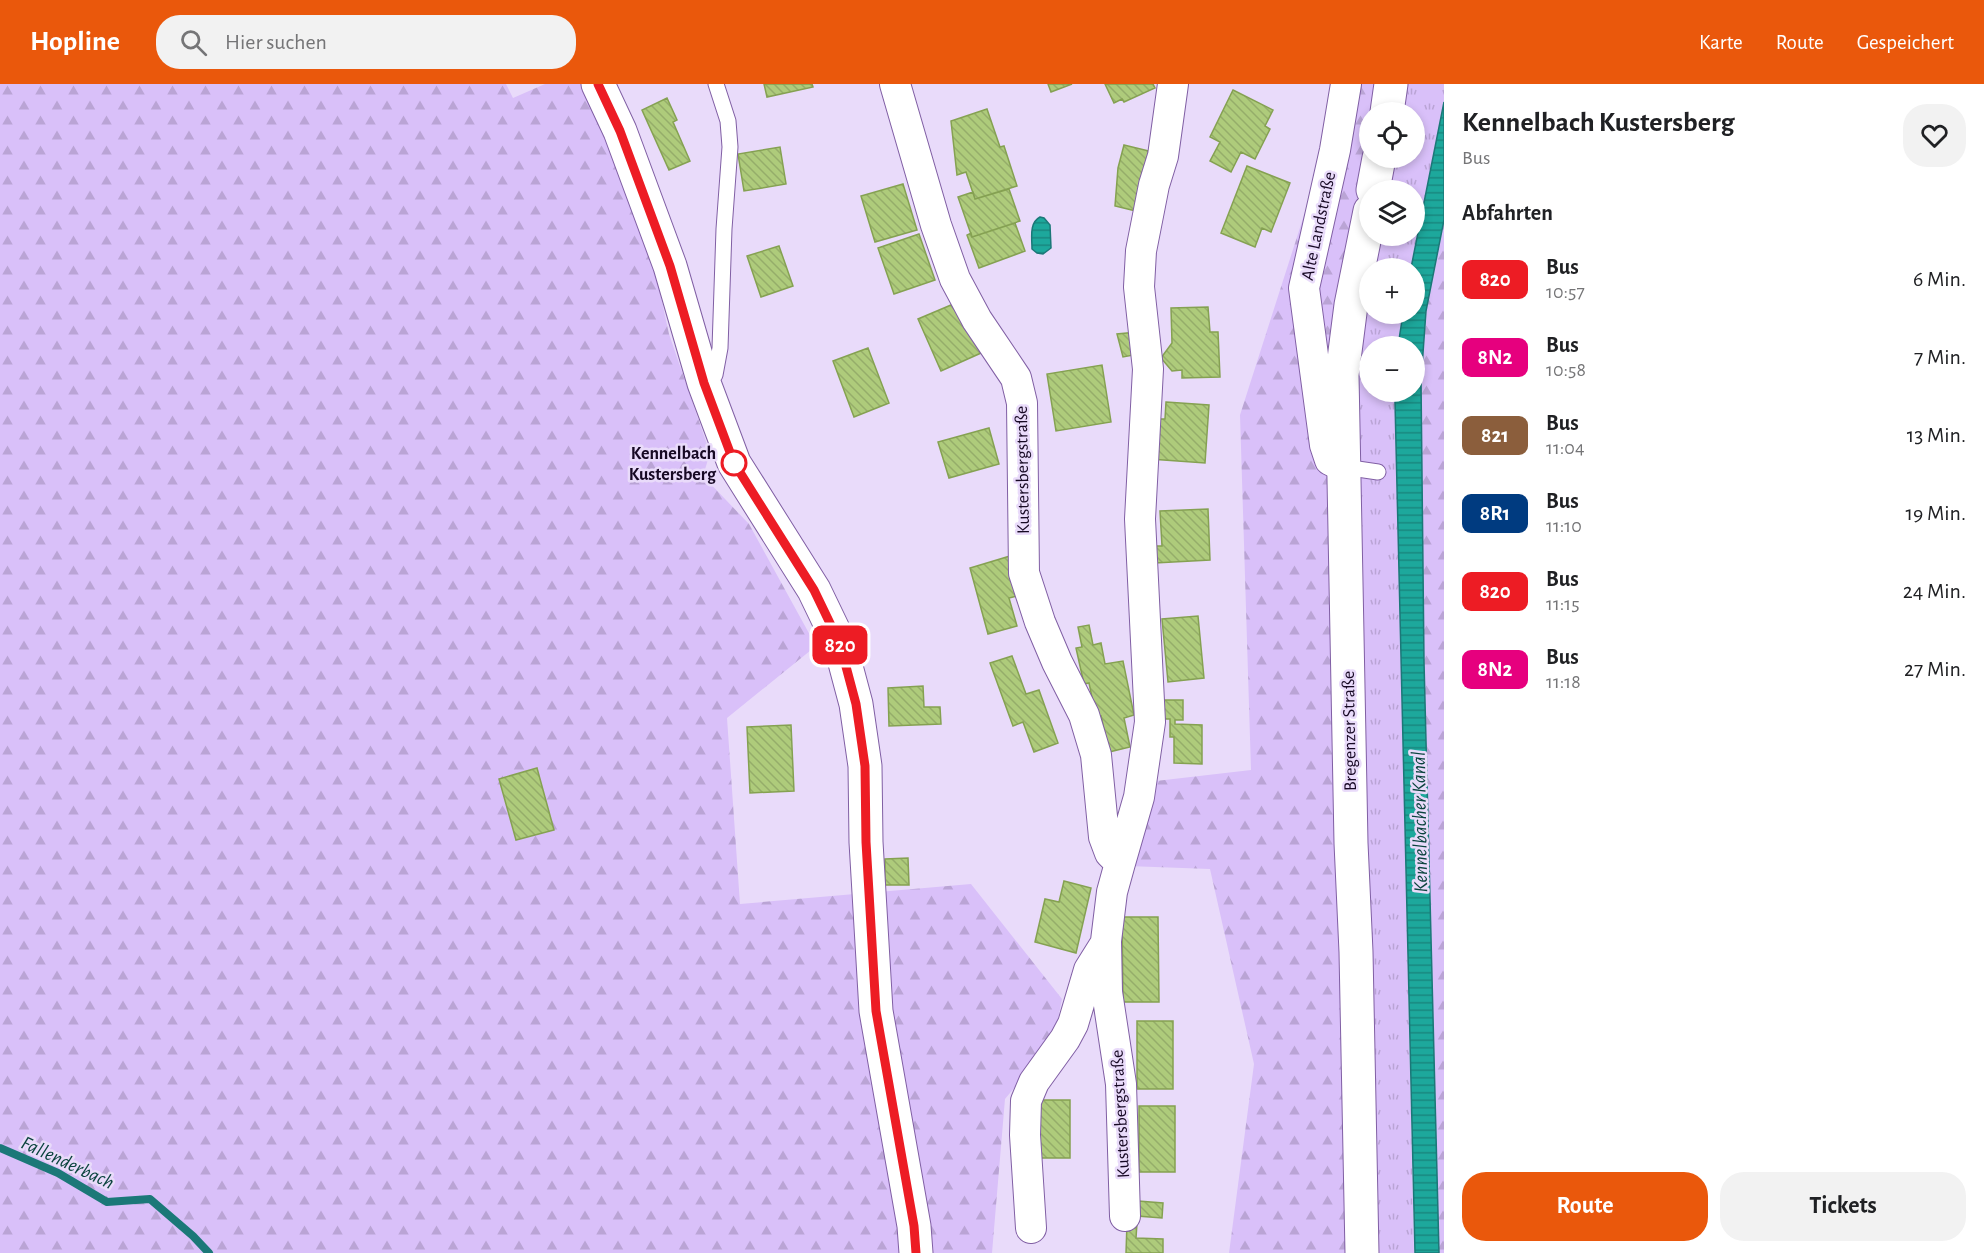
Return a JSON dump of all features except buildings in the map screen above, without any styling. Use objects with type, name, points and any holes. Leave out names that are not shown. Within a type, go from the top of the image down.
[{"type":"main road","points":[[598,84],[620,131],[670,266],[704,383],[734,463],[814,590],[840,644],[856,704],[865,766],[866,842],[876,1011],[914,1226],[916,1253]]},
{"type":"main road","points":[[1389,102],[1392,84]]},
{"type":"main road","name":"Bregenzer Straße","points":[[1362,1253],[1342,375],[1351,305],[1363,246]]},
{"type":"street","name":"Kustersbergstraße","points":[[895,84],[936,225],[955,279],[977,320],[1017,378],[1022,403],[1024,573],[1048,642],[1084,715],[1096,755],[1104,837],[1110,853],[1120,863]]},
{"type":"street","name":"Kustersbergstraße","points":[[1125,1216],[1122,1084],[1107,992],[1106,941],[1112,892],[1139,797],[1150,722],[1140,519],[1148,369],[1139,287],[1141,251],[1163,156],[1173,84]]},
{"type":"street","name":"Alte Landstraße","points":[[1344,467],[1330,460],[1324,446],[1304,288],[1335,150],[1346,84]]},
{"type":"street","name":"Kustersbergstraße","points":[[1031,1228],[1025,1135],[1026,1101],[1034,1082],[1073,1024],[1089,970],[1106,941]]},
{"type":"lane","points":[[704,383],[715,375],[720,348],[724,229],[730,147],[728,121],[716,84]]},
{"type":"lane","points":[[1344,467],[1378,472]]},
{"type":"green space","points":[[0,84],[506,84],[513,98],[545,84],[587,84],[613,141],[657,279],[669,334],[710,453],[703,476],[749,524],[816,646],[727,718],[740,904],[971,884],[1062,999],[1054,1040],[1005,1099],[992,1253],[0,1253]]},
{"type":"green space","points":[[1351,84],[1380,84],[1377,102],[1359,102],[1359,168],[1364,168],[1361,180],[1359,180],[1359,192],[1342,281],[1349,1253],[1229,1253],[1254,1064],[1210,869],[1127,866],[1156,781],[1251,770],[1240,415],[1305,212],[1341,163]]},
{"type":"green space","points":[[1405,84],[1444,84],[1444,102],[1425,198],[1425,180],[1387,180],[1389,168],[1425,168],[1425,102],[1402,102]]},
{"type":"green space","points":[[1444,220],[1444,1253],[1439,1253],[1424,662],[1421,402],[1425,402],[1426,311]]},
{"type":"green space","points":[[1374,246],[1415,246],[1413,258],[1371,258]]},
{"type":"green space","points":[[1363,324],[1401,324],[1400,336],[1362,336]]},
{"type":"green space","points":[[1359,368],[1359,402],[1395,402],[1414,1253],[1375,1253],[1354,417]]},
{"type":"water","points":[[1444,102],[1444,220],[1426,311],[1424,336],[1400,336],[1401,324],[1425,324],[1425,258],[1413,258],[1415,246],[1425,246],[1425,198]]},
{"type":"water","points":[[1040,217],[1050,225],[1051,248],[1043,254],[1032,249],[1034,223]]},
{"type":"water","name":"Kennelbacher Kanal","points":[[1395,402],[1421,402],[1424,662],[1439,1253],[1415,1253]]},
{"type":"waterway","name":"Fallenderbach","points":[[0,1148],[58,1173],[107,1202],[150,1199],[209,1253]]},
{"type":"bus line","name":"820","points":[[598,84],[620,131],[670,266],[704,383],[734,463],[814,590],[840,644],[856,704],[865,766],[866,842],[876,1011],[914,1226],[916,1253]]},
{"type":"place","name":"Kennelbach Kustersberg","points":[[734,463]]}]
